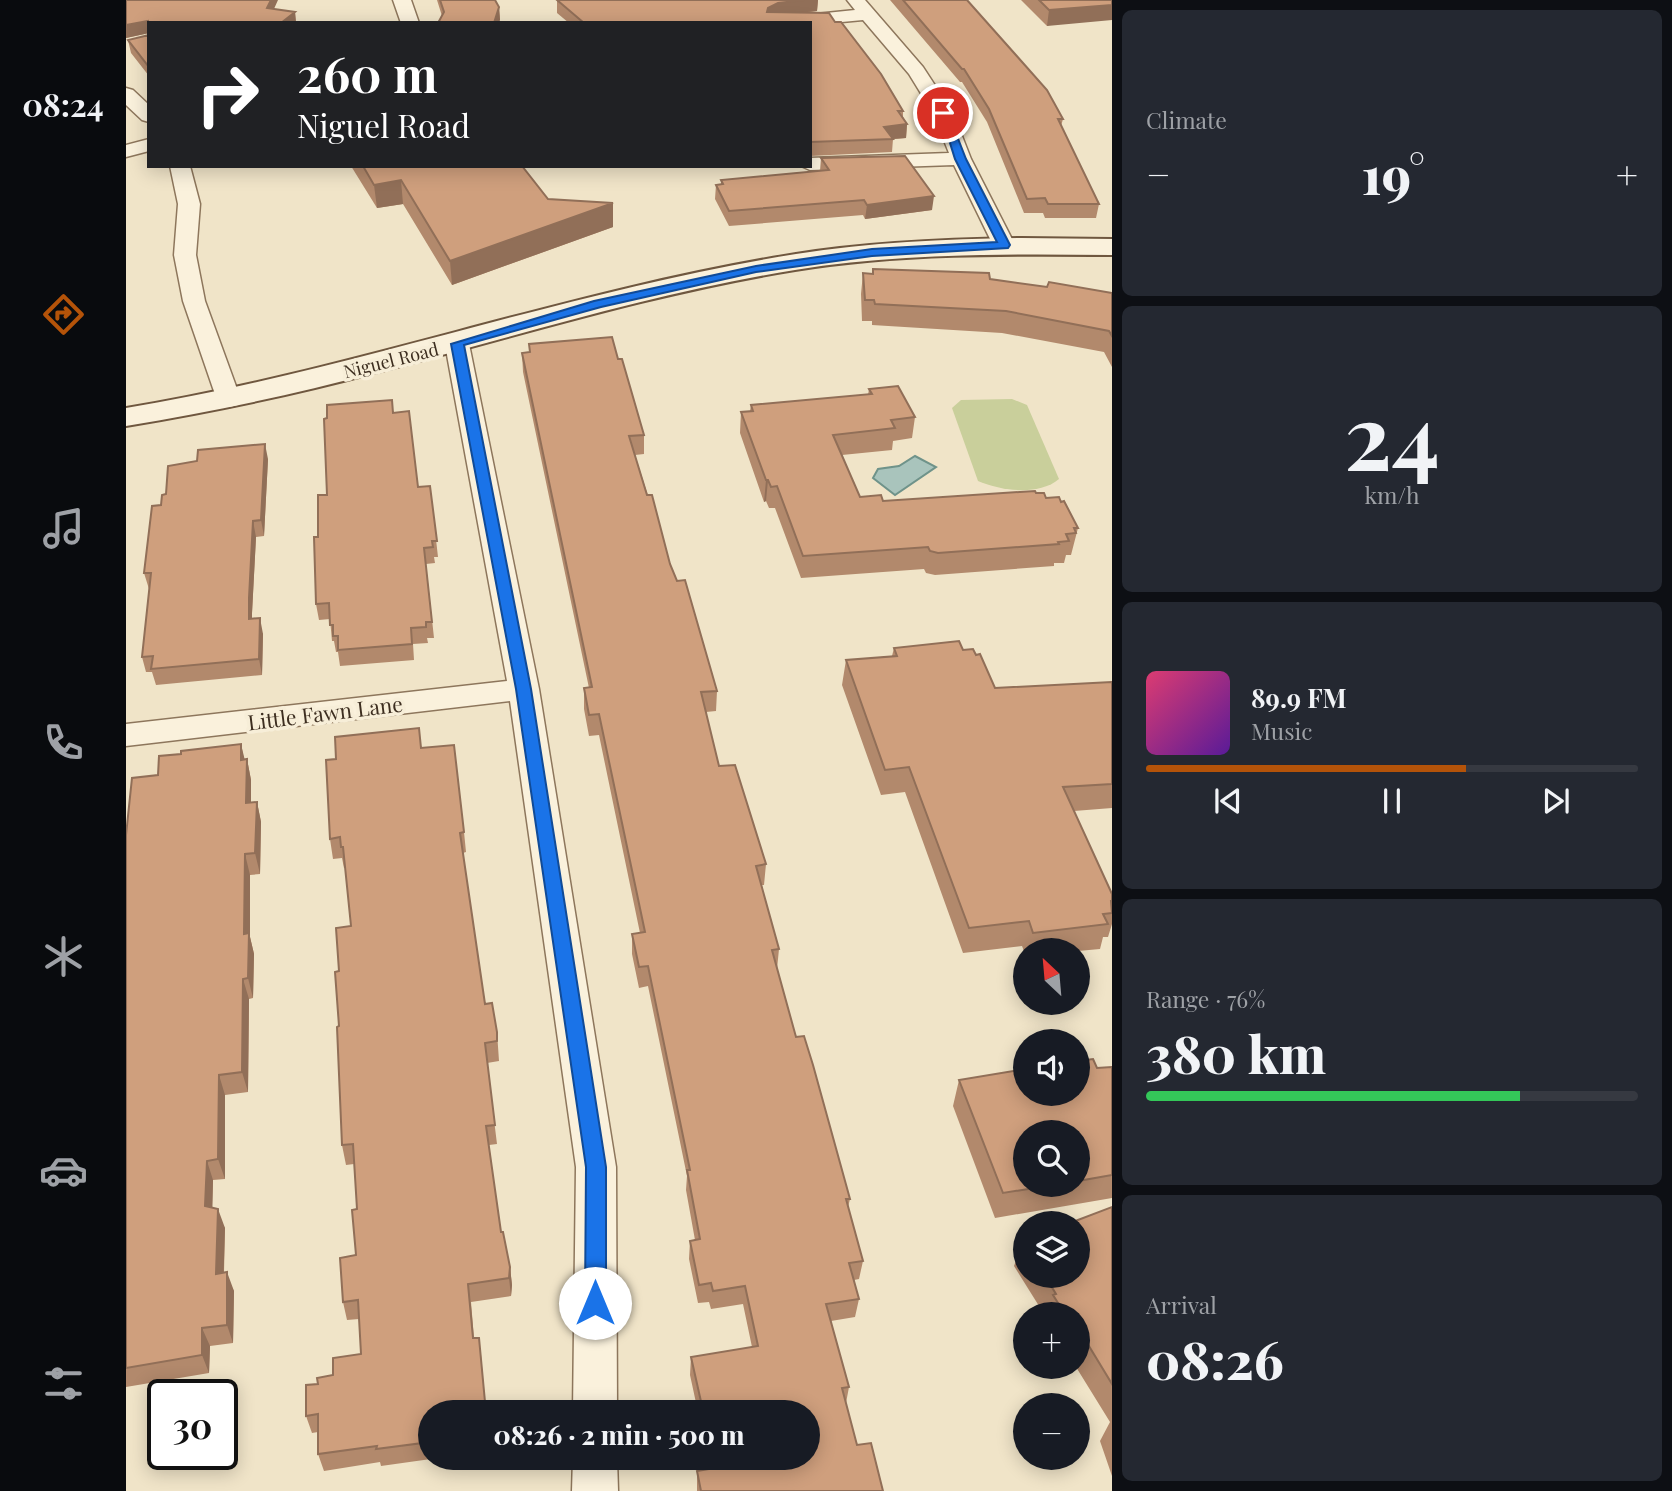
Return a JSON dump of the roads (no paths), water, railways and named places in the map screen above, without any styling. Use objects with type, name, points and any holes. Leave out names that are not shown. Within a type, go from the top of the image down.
[{"type":"main road","name":"Niguel Road","points":[[126,417],[229,400],[457,344],[598,304],[756,269],[872,253],[1004,245],[1112,247]]},
{"type":"street","points":[[402,0],[409,21]]},
{"type":"street","points":[[856,0],[916,71],[943,113],[961,159],[1004,245]]},
{"type":"street","points":[[800,21],[870,15]]},
{"type":"street","points":[[126,94],[147,114]]},
{"type":"street","points":[[126,151],[147,146]]},
{"type":"street","points":[[812,164],[961,159]]},
{"type":"street","points":[[180,168],[189,204],[185,255],[194,301],[229,400]]},
{"type":"street","points":[[457,344],[524,689],[596,1167],[595,1400]]},
{"type":"street","name":"Little Fawn Lane","points":[[126,735],[524,689]]},
{"type":"street","points":[[595,1470],[595,1491]]},
{"type":"water","points":[[915,456],[936,467],[895,495],[873,478],[878,469],[899,466]]}]
